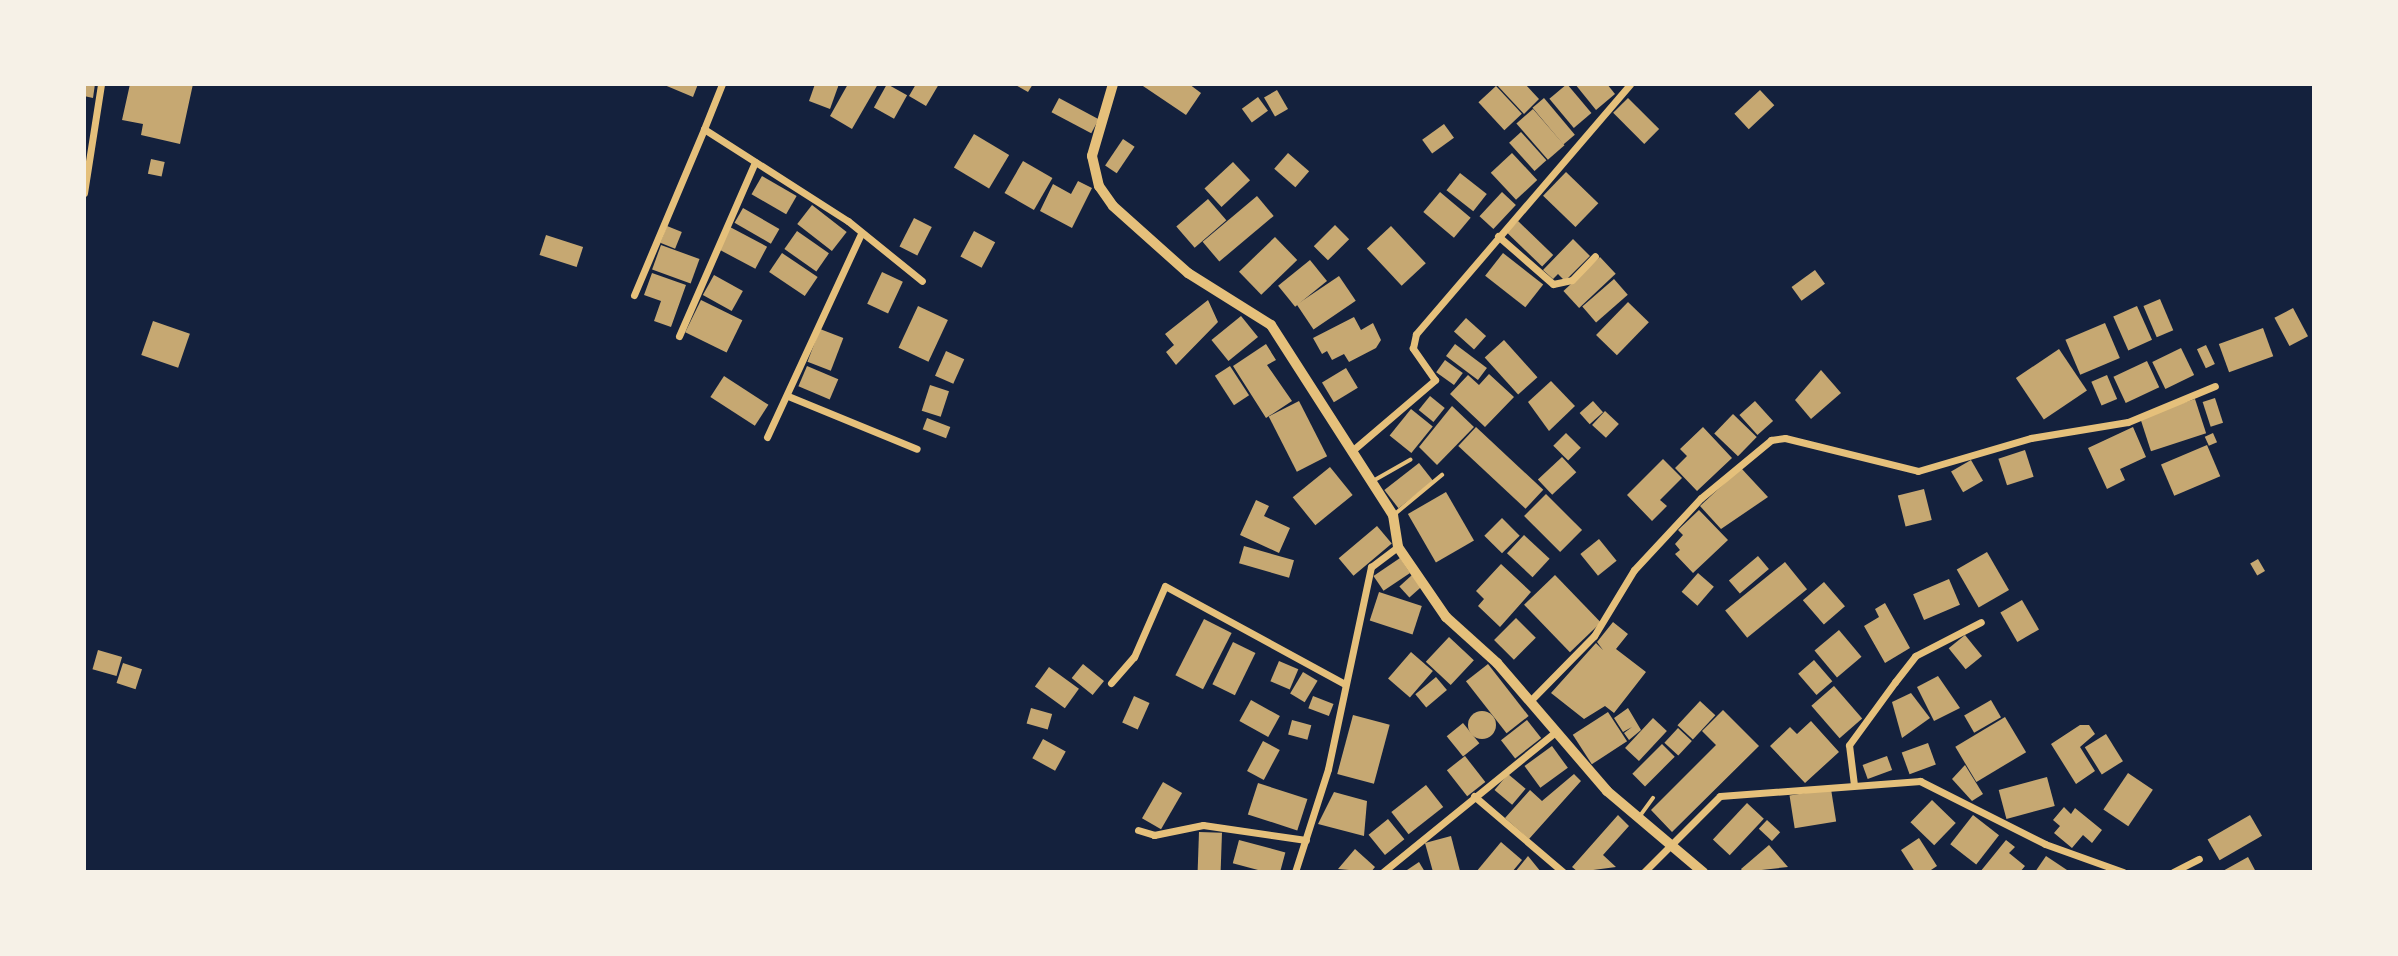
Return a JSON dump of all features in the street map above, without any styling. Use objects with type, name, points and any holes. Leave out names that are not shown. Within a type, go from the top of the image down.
[{"type":"street","points":[[84,193],[95,155],[101,84]]},
{"type":"street","points":[[634,295],[722,84]]},
{"type":"street","points":[[1113,84],[1092,156],[1099,186],[1188,273],[1271,325],[1393,515],[1398,547],[1446,617],[1531,700],[1554,733],[1639,817],[1703,872]]},
{"type":"street","points":[[1353,450],[1435,380],[1412,340],[1630,84]]},
{"type":"street","points":[[704,129],[861,234],[922,281]]},
{"type":"street","points":[[84,153],[95,155]]},
{"type":"street","points":[[680,336],[755,162]]},
{"type":"street","points":[[767,437],[861,234]]},
{"type":"street","points":[[1498,236],[1553,284],[1572,281],[1595,256]]},
{"type":"street","points":[[1531,700],[1594,636],[1634,570],[1700,498],[1771,440],[1918,471],[2031,438],[2128,422],[2215,386]]},
{"type":"street","points":[[788,396],[917,449]]},
{"type":"street","points":[[1295,872],[1306,840],[1345,684],[1371,566],[1398,547]]},
{"type":"street","points":[[1111,683],[1134,657],[1165,586],[1345,684]]},
{"type":"street","points":[[1854,785],[1849,746],[1915,656],[1981,622]]},
{"type":"street","points":[[1383,872],[1554,733]]},
{"type":"street","points":[[1644,872],[1668,844],[1720,796],[1854,785],[1937,786],[2036,840],[2123,872]]},
{"type":"street","points":[[1474,796],[1563,872]]},
{"type":"street","points":[[1138,830],[1154,835],[1203,825],[1306,840]]},
{"type":"street","points":[[2173,872],[2199,859]]},
{"type":"lane","points":[[1371,482],[1410,460]]},
{"type":"lane","points":[[1393,515],[1442,475]]},
{"type":"lane","points":[[1639,817],[1653,798]]},
{"type":"building","points":[[84,84],[95,84],[93,98],[84,96]]},
{"type":"building","points":[[130,84],[193,84],[180,144],[141,135],[143,124],[122,120]]},
{"type":"building","points":[[662,84],[698,84],[693,97]]},
{"type":"building","points":[[815,84],[839,84],[830,109],[809,101]]},
{"type":"building","points":[[848,84],[878,84],[852,129],[830,116]]},
{"type":"building","points":[[887,84],[907,95],[894,119],[874,108]]},
{"type":"building","points":[[916,84],[939,84],[926,106],[909,96]]},
{"type":"building","points":[[1014,84],[1033,84],[1028,92]]},
{"type":"building","points":[[1140,84],[1189,84],[1201,93],[1186,115]]},
{"type":"building","points":[[1496,84],[1525,84],[1539,99],[1524,114]]},
{"type":"building","points":[[1567,84],[1591,113],[1574,128],[1549,99]]},
{"type":"building","points":[[1575,84],[1607,84],[1615,94],[1596,110]]},
{"type":"building","points":[[1496,86],[1522,114],[1504,130],[1478,102]]},
{"type":"building","points":[[1277,90],[1288,109],[1275,117],[1264,98]]},
{"type":"building","points":[[1760,90],[1774,105],[1749,129],[1734,114]]},
{"type":"building","points":[[1258,97],[1268,111],[1252,123],[1242,109]]},
{"type":"building","points":[[1059,98],[1099,119],[1091,133],[1051,112]]},
{"type":"building","points":[[1544,98],[1575,135],[1563,144],[1533,108]]},
{"type":"building","points":[[1628,98],[1659,129],[1644,144],[1613,113]]},
{"type":"building","points":[[1533,109],[1564,145],[1548,160],[1516,123]]},
{"type":"building","points":[[1444,124],[1454,138],[1432,154],[1422,140]]},
{"type":"building","points":[[1521,132],[1546,160],[1535,171],[1509,143]]},
{"type":"building","points":[[974,134],[1009,155],[989,189],[954,167]]},
{"type":"building","points":[[1123,139],[1135,147],[1117,173],[1105,166]]},
{"type":"building","points":[[1288,153],[1309,171],[1295,187],[1274,169]]},
{"type":"building","points":[[1512,153],[1537,180],[1516,200],[1491,173]]},
{"type":"building","points":[[151,159],[165,162],[162,177],[148,174]]},
{"type":"building","points":[[1023,161],[1052,178],[1034,210],[1004,193]]},
{"type":"building","points":[[1233,162],[1250,180],[1222,207],[1204,189]]},
{"type":"building","points":[[1566,172],[1598,203],[1575,227],[1543,196]]},
{"type":"building","points":[[1460,173],[1487,194],[1473,211],[1446,190]]},
{"type":"building","points":[[762,176],[797,196],[786,214],[752,194]]},
{"type":"building","points":[[1078,181],[1092,188],[1072,228],[1040,211],[1053,184],[1071,194]]},
{"type":"building","points":[[1440,192],[1471,218],[1454,238],[1423,212]]},
{"type":"building","points":[[1502,192],[1516,205],[1493,229],[1479,216]]},
{"type":"building","points":[[1257,196],[1274,216],[1219,262],[1203,242]]},
{"type":"building","points":[[1208,199],[1226,220],[1195,248],[1176,227]]},
{"type":"building","points":[[812,205],[847,232],[832,251],[797,224]]},
{"type":"building","points":[[743,208],[779,229],[771,244],[734,223]]},
{"type":"building","points":[[914,218],[932,227],[917,256],[899,247]]},
{"type":"building","points":[[1518,221],[1553,255],[1542,267],[1507,233]]},
{"type":"building","points":[[1335,225],[1349,239],[1328,260],[1314,246]]},
{"type":"building","points":[[667,226],[682,232],[675,249],[660,243]]},
{"type":"building","points":[[1391,226],[1426,263],[1402,286],[1367,249]]},
{"type":"building","points":[[730,227],[767,247],[755,269],[718,249]]},
{"type":"building","points":[[797,231],[829,253],[816,271],[784,249]]},
{"type":"building","points":[[974,231],[995,242],[982,268],[960,257]]},
{"type":"building","points":[[546,235],[583,247],[577,267],[540,255]]},
{"type":"building","points":[[1275,237],[1297,260],[1261,295],[1239,272]]},
{"type":"building","points":[[1573,239],[1590,256],[1565,281],[1558,274],[1553,279],[1543,270]]},
{"type":"building","points":[[661,245],[700,259],[691,283],[652,269]]},
{"type":"building","points":[[782,253],[818,277],[805,296],[769,272]]},
{"type":"building","points":[[1503,253],[1543,284],[1525,307],[1485,276]]},
{"type":"building","points":[[1600,257],[1616,274],[1579,308],[1563,291]]},
{"type":"building","points":[[1310,260],[1327,281],[1295,307],[1278,286]]},
{"type":"building","points":[[1815,270],[1825,284],[1802,301],[1792,287]]},
{"type":"building","points":[[882,272],[903,282],[888,313],[867,304]]},
{"type":"building","points":[[652,273],[686,285],[671,327],[654,321],[661,301],[644,295]]},
{"type":"building","points":[[714,275],[743,291],[732,311],[703,295]]},
{"type":"building","points":[[1339,276],[1356,301],[1313,329],[1297,305]]},
{"type":"building","points":[[1614,279],[1628,295],[1596,322],[1582,307]]},
{"type":"building","points":[[2160,299],[2173,330],[2157,337],[2143,306]]},
{"type":"building","points":[[701,300],[742,320],[727,353],[685,332]]},
{"type":"building","points":[[1208,300],[1218,322],[1176,365],[1166,352],[1174,345],[1165,334]]},
{"type":"building","points":[[1628,302],[1649,322],[1617,355],[1596,335]]},
{"type":"building","points":[[918,306],[948,320],[928,362],[899,348]]},
{"type":"building","points":[[2137,306],[2152,340],[2128,350],[2113,317]]},
{"type":"building","points":[[2293,308],[2308,336],[2289,346],[2274,318]]},
{"type":"building","points":[[1241,316],[1258,337],[1228,361],[1211,340]]},
{"type":"building","points":[[1354,317],[1361,330],[1373,323],[1381,340],[1376,348],[1349,362],[1344,354],[1332,360],[1327,351],[1322,354],[1313,338]]},
{"type":"building","points":[[1466,318],[1486,336],[1474,349],[1454,331]]},
{"type":"building","points":[[153,321],[190,334],[178,368],[141,355]]},
{"type":"building","points":[[2105,323],[2120,358],[2080,375],[2065,340]]},
{"type":"building","points":[[2263,328],[2273,356],[2229,372],[2219,344]]},
{"type":"building","points":[[820,329],[843,338],[831,371],[807,362]]},
{"type":"building","points":[[1504,340],[1537,377],[1518,395],[1485,357]]},
{"type":"building","points":[[1266,344],[1276,360],[1267,365],[1292,401],[1266,418],[1233,366]]},
{"type":"building","points":[[1455,344],[1487,368],[1478,380],[1446,356]]},
{"type":"building","points":[[2206,345],[2215,364],[2206,368],[2197,349]]},
{"type":"building","points":[[2181,348],[2194,375],[2165,389],[2152,362]]},
{"type":"building","points":[[2059,349],[2087,390],[2044,420],[2016,378]]},
{"type":"building","points":[[946,351],[964,359],[953,384],[935,376]]},
{"type":"building","points":[[1445,360],[1463,373],[1454,385],[1436,372]]},
{"type":"building","points":[[2147,361],[2159,387],[2126,403],[2113,377]]},
{"type":"building","points":[[807,366],[838,379],[830,400],[798,386]]},
{"type":"building","points":[[1230,366],[1249,395],[1234,405],[1215,376]]},
{"type":"building","points":[[1346,368],[1358,388],[1334,402],[1322,382]]},
{"type":"building","points":[[1821,370],[1841,393],[1811,419],[1795,400]]},
{"type":"building","points":[[1489,374],[1514,397],[1485,427],[1450,394],[1468,375],[1479,385]]},
{"type":"building","points":[[2107,375],[2117,399],[2102,406],[2091,382]]},
{"type":"building","points":[[724,376],[768,405],[755,426],[710,397]]},
{"type":"building","points":[[1551,381],[1575,406],[1549,431],[1528,402]]},
{"type":"building","points":[[930,385],[949,391],[941,417],[922,411]]},
{"type":"building","points":[[1430,396],[1445,408],[1433,422],[1419,410]]},
{"type":"building","points":[[2215,398],[2223,423],[2211,427],[2203,402]]},
{"type":"building","points":[[2195,399],[2206,433],[2151,451],[2140,417]]},
{"type":"building","points":[[1299,401],[1327,456],[1297,472],[1269,416]]},
{"type":"building","points":[[1593,401],[1603,412],[1590,424],[1580,413]]},
{"type":"building","points":[[1755,401],[1773,421],[1757,435],[1739,415]]},
{"type":"building","points":[[1452,406],[1474,427],[1437,465],[1419,447]]},
{"type":"building","points":[[1411,409],[1433,427],[1411,453],[1390,435]]},
{"type":"building","points":[[1605,411],[1619,424],[1606,438],[1592,425]]},
{"type":"building","points":[[1733,414],[1757,437],[1738,456],[1714,433]]},
{"type":"building","points":[[927,418],[950,427],[946,438],[923,429]]},
{"type":"building","points":[[1476,427],[1543,490],[1526,509],[1458,446]]},
{"type":"building","points":[[1703,427],[1732,458],[1697,491],[1675,468],[1687,456],[1680,449]]},
{"type":"building","points":[[2133,427],[2146,457],[2120,469],[2125,480],[2107,489],[2088,448]]},
{"type":"building","points":[[1566,433],[1581,448],[1568,461],[1553,446]]},
{"type":"building","points":[[2213,433],[2217,442],[2209,446],[2205,437]]},
{"type":"building","points":[[2207,445],[2220,476],[2174,496],[2161,465]]},
{"type":"building","points":[[2025,450],[2034,477],[2007,485],[1998,459]]},
{"type":"building","points":[[1562,457],[1576,472],[1552,495],[1538,480]]},
{"type":"building","points":[[1663,459],[1682,478],[1660,500],[1667,506],[1652,521],[1627,495]]},
{"type":"building","points":[[1971,460],[1983,481],[1963,492],[1951,472]]},
{"type":"building","points":[[1419,463],[1433,481],[1398,508],[1384,490]]},
{"type":"building","points":[[1330,467],[1353,495],[1315,525],[1293,497]]},
{"type":"building","points":[[1741,468],[1768,497],[1721,529],[1700,506]]},
{"type":"building","points":[[1924,489],[1932,520],[1906,527],[1898,496]]},
{"type":"building","points":[[1446,492],[1474,540],[1436,562],[1408,514]]},
{"type":"building","points":[[1546,494],[1582,530],[1560,552],[1524,516]]},
{"type":"building","points":[[1256,500],[1269,506],[1264,516],[1290,528],[1279,553],[1240,535]]},
{"type":"building","points":[[1699,510],[1728,540],[1693,573],[1675,554],[1680,550],[1675,544],[1683,535],[1678,530]]},
{"type":"building","points":[[1502,518],[1520,536],[1502,553],[1484,536]]},
{"type":"building","points":[[1377,526],[1392,544],[1353,576],[1339,558]]},
{"type":"building","points":[[1524,535],[1550,559],[1533,577],[1507,553]]},
{"type":"building","points":[[1599,539],[1617,561],[1598,576],[1580,554]]},
{"type":"building","points":[[1244,546],[1294,560],[1289,578],[1239,563]]},
{"type":"building","points":[[1987,552],[2009,590],[1979,608],[1957,570]]},
{"type":"building","points":[[1758,556],[1769,569],[1740,593],[1729,580]]},
{"type":"building","points":[[1400,558],[1410,573],[1384,591],[1373,576]]},
{"type":"building","points":[[2258,559],[2265,571],[2257,576],[2250,564]]},
{"type":"building","points":[[1785,562],[1807,589],[1747,638],[1725,610]]},
{"type":"building","points":[[1501,564],[1531,592],[1500,627],[1478,606],[1484,599],[1476,591]]},
{"type":"building","points":[[1698,573],[1714,587],[1697,606],[1682,592]]},
{"type":"building","points":[[1412,575],[1422,586],[1409,598],[1399,586]]},
{"type":"building","points":[[1555,575],[1601,622],[1570,652],[1524,605]]},
{"type":"building","points":[[1949,579],[1960,605],[1924,620],[1913,594]]},
{"type":"building","points":[[1824,582],[1845,606],[1824,625],[1803,600]]},
{"type":"building","points":[[1379,592],[1422,606],[1413,634],[1370,621]]},
{"type":"building","points":[[2022,600],[2039,629],[2017,642],[2000,613]]},
{"type":"building","points":[[1885,603],[1910,648],[1885,663],[1864,626],[1879,617],[1875,609]]},
{"type":"building","points":[[1516,618],[1536,638],[1514,660],[1494,640]]},
{"type":"building","points":[[1204,619],[1232,633],[1203,689],[1175,675]]},
{"type":"building","points":[[1613,622],[1628,634],[1616,649],[1646,672],[1614,713],[1605,706],[1584,719],[1551,693],[1596,643],[1603,650],[1597,642]]},
{"type":"building","points":[[1839,630],[1861,657],[1837,677],[1814,651]]},
{"type":"building","points":[[1965,635],[1982,656],[1966,669],[1949,648]]},
{"type":"building","points":[[1449,637],[1474,660],[1451,685],[1426,662]]},
{"type":"building","points":[[1233,642],[1255,653],[1235,695],[1212,684]]},
{"type":"building","points":[[98,650],[122,657],[117,676],[92,669]]},
{"type":"building","points":[[1411,652],[1433,671],[1410,697],[1388,678]]},
{"type":"building","points":[[1814,660],[1832,681],[1817,695],[1798,674]]},
{"type":"building","points":[[1279,661],[1298,669],[1290,689],[1270,681]]},
{"type":"building","points":[[123,663],[142,669],[136,689],[117,683]]},
{"type":"building","points":[[1083,664],[1104,681],[1093,695],[1072,678]]},
{"type":"building","points":[[1488,664],[1529,716],[1507,733],[1466,681]]},
{"type":"building","points":[[1049,667],[1079,689],[1065,708],[1035,686]]},
{"type":"building","points":[[1303,672],[1318,681],[1305,702],[1290,693]]},
{"type":"building","points":[[1938,676],[1960,708],[1934,721],[1917,687]]},
{"type":"building","points":[[1436,677],[1447,690],[1426,707],[1415,694]]},
{"type":"building","points":[[1834,686],[1862,718],[1840,738],[1811,706]]},
{"type":"building","points":[[1911,693],[1930,718],[1902,738],[1892,702]]},
{"type":"building","points":[[1134,696],[1150,703],[1138,729],[1122,722]]},
{"type":"building","points":[[1313,696],[1334,704],[1329,716],[1308,708]]},
{"type":"building","points":[[1251,700],[1280,716],[1268,737],[1239,721]]},
{"type":"building","points":[[1991,700],[2001,717],[1974,733],[1964,716]]},
{"type":"building","points":[[1700,701],[1715,715],[1693,739],[1677,725]]},
{"type":"building","points":[[1031,708],[1052,714],[1048,729],[1027,723]]},
{"type":"building","points":[[1628,708],[1641,730],[1629,740],[1624,733],[1632,727],[1623,732],[1614,718]]},
{"type":"building","points":[[1723,710],[1759,746],[1672,832],[1651,810],[1716,745],[1702,731]]},
{"type":"building","points":[[1482,711],[1492,715],[1496,725],[1492,735],[1482,739],[1472,735],[1468,725],[1472,715]]},
{"type":"building","points":[[1608,712],[1627,741],[1592,764],[1573,735]]},
{"type":"building","points":[[1353,715],[1390,725],[1374,784],[1337,774]]},
{"type":"building","points":[[2005,717],[2026,752],[1976,782],[1955,747]]},
{"type":"building","points":[[1653,718],[1667,731],[1639,761],[1625,748]]},
{"type":"building","points":[[1292,720],[1311,725],[1307,740],[1288,734]]},
{"type":"building","points":[[1527,720],[1541,738],[1515,758],[1501,740]]},
{"type":"building","points":[[1811,721],[1839,752],[1805,783],[1770,746],[1790,727],[1797,734]]},
{"type":"building","points":[[1463,723],[1479,743],[1463,756],[1447,736]]},
{"type":"building","points":[[2080,725],[2089,725],[2095,734],[2080,747],[2095,771],[2076,784],[2051,744]]},
{"type":"building","points":[[1678,728],[1692,741],[1678,756],[1664,743]]},
{"type":"building","points":[[2106,734],[2123,761],[2102,774],[2085,747]]},
{"type":"building","points":[[1043,739],[1066,752],[1055,771],[1032,758]]},
{"type":"building","points":[[1263,741],[1280,750],[1264,780],[1247,771]]},
{"type":"building","points":[[1928,743],[1936,765],[1910,774],[1902,753]]},
{"type":"building","points":[[1662,744],[1675,757],[1645,786],[1632,774]]},
{"type":"building","points":[[1552,746],[1568,768],[1540,788],[1524,766]]},
{"type":"building","points":[[1465,756],[1485,782],[1467,796],[1447,770]]},
{"type":"building","points":[[1887,756],[1892,770],[1868,779],[1863,765]]},
{"type":"building","points":[[1965,765],[1983,794],[1972,801],[1952,779]]},
{"type":"building","points":[[2128,773],[2153,790],[2128,826],[2103,809]]},
{"type":"building","points":[[1508,774],[1526,789],[1512,805],[1495,790]]},
{"type":"building","points":[[1574,774],[1581,781],[1529,839],[1505,818],[1530,790],[1542,801]]},
{"type":"building","points":[[2047,777],[2055,806],[2006,819],[1999,790]]},
{"type":"building","points":[[1163,782],[1182,793],[1161,829],[1142,818]]},
{"type":"building","points":[[1258,783],[1307,799],[1297,830],[1248,814]]},
{"type":"building","points":[[1426,785],[1443,807],[1409,834],[1391,812]]},
{"type":"building","points":[[1831,789],[1836,822],[1795,828],[1790,796]]},
{"type":"building","points":[[1334,792],[1367,801],[1364,836],[1318,824]]},
{"type":"building","points":[[1932,800],[1956,823],[1934,845],[1910,822]]},
{"type":"building","points":[[1747,803],[1764,819],[1730,855],[1713,840]]},
{"type":"building","points":[[2064,807],[2071,814],[2075,808],[2102,830],[2092,843],[2083,835],[2072,848],[2054,833],[2060,826],[2053,820]]},
{"type":"building","points":[[1618,815],[1629,826],[1603,855],[1616,867],[1578,872],[1572,867]]},
{"type":"building","points":[[1973,815],[1999,835],[1976,864],[1950,844]]},
{"type":"building","points":[[2250,815],[2262,836],[2220,860],[2208,840]]},
{"type":"building","points":[[1388,819],[1404,839],[1385,855],[1369,835]]},
{"type":"building","points":[[1767,820],[1780,832],[1772,841],[1759,829]]},
{"type":"building","points":[[1199,832],[1222,833],[1221,872],[1198,872]]},
{"type":"building","points":[[1451,836],[1460,871],[1433,872],[1425,843]]},
{"type":"building","points":[[1919,838],[1937,866],[1928,872],[1915,872],[1901,850]]},
{"type":"building","points":[[1239,840],[1285,852],[1280,872],[1266,872],[1233,863]]},
{"type":"building","points":[[2006,840],[2015,847],[2009,853],[2025,866],[2020,872],[1980,872]]},
{"type":"building","points":[[1501,842],[1522,860],[1512,872],[1476,872]]},
{"type":"building","points":[[1769,845],[1788,867],[1743,872],[1741,869]]},
{"type":"building","points":[[1355,849],[1375,867],[1371,872],[1338,869]]},
{"type":"building","points":[[1528,856],[1541,872],[1515,872]]},
{"type":"building","points":[[2046,856],[2067,870],[2066,872],[2035,872]]},
{"type":"building","points":[[2248,857],[2256,872],[2221,872]]},
{"type":"building","points":[[1419,862],[1425,872],[1404,872]]}]
